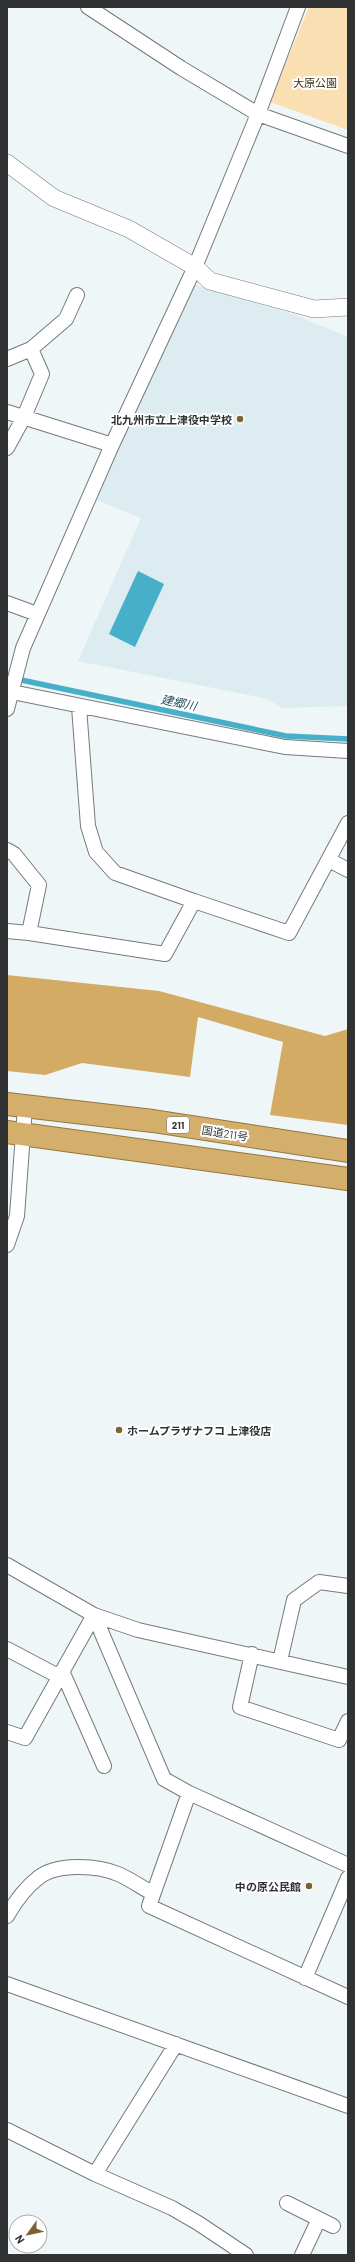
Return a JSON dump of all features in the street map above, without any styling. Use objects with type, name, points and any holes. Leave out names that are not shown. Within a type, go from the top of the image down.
[{"type":"highway","name":"国道211号","points":[[16,1106],[153,1121],[348,1151]]},
{"type":"highway","points":[[14,1134],[348,1179]]},
{"type":"street","points":[[88,7],[181,68],[258,114],[348,146]]},
{"type":"street","points":[[7,710],[23,648],[37,614],[112,445],[195,267],[258,114],[298,7]]},
{"type":"street","points":[[7,163],[54,198],[129,229],[195,267],[210,281],[314,309],[346,312]]},
{"type":"street","points":[[7,359],[31,349],[66,319],[77,295]]},
{"type":"street","points":[[7,448],[24,417],[42,374],[31,349]]},
{"type":"street","points":[[7,412],[112,445]]},
{"type":"street","points":[[7,603],[37,614]]},
{"type":"street","points":[[11,690],[79,707],[285,747],[348,751]]},
{"type":"street","points":[[79,707],[88,826],[96,852],[115,873],[289,933],[348,823]]},
{"type":"street","points":[[7,850],[14,854],[39,885],[30,933]]},
{"type":"street","points":[[329,860],[348,870]]},
{"type":"street","points":[[7,930],[165,954],[194,900]]},
{"type":"street","points":[[7,1245],[17,1216],[14,1134],[16,1106]]},
{"type":"street","points":[[7,1565],[94,1615],[138,1630],[252,1654],[348,1677]]},
{"type":"street","points":[[280,1661],[294,1600],[319,1582],[348,1586]]},
{"type":"street","points":[[7,1732],[25,1738],[94,1615]]},
{"type":"street","points":[[94,1615],[164,1779],[189,1793],[348,1866]]},
{"type":"street","points":[[7,1649],[60,1674],[104,1766]]},
{"type":"street","points":[[252,1654],[240,1707],[339,1740],[348,1720]]},
{"type":"street","points":[[189,1793],[152,1893],[149,1906],[348,1998]]},
{"type":"street","points":[[7,1916],[18,1899],[39,1877],[66,1867],[91,1868],[117,1873],[152,1893]]},
{"type":"street","points":[[305,1978],[348,1878]]},
{"type":"street","points":[[7,1984],[348,2106]]},
{"type":"street","points":[[95,2174],[176,2044]]},
{"type":"street","points":[[7,2130],[95,2174],[172,2208],[198,2223],[246,2255]]},
{"type":"street","points":[[287,2204],[334,2226]]},
{"type":"street","points":[[302,2255],[319,2219]]},
{"type":"shaded area","name":"北九州市立上津役中学校","points":[[189,283],[293,314],[348,337],[348,706],[283,708],[264,698],[78,661],[141,518],[97,500]]},
{"type":"shaded area","points":[[7,975],[159,991],[325,1036],[348,1029],[348,1125],[270,1115],[283,1042],[198,1017],[190,1077],[82,1063],[45,1075],[7,1071]]},
{"type":"green space","name":"大原公園","points":[[309,7],[348,7],[348,130],[270,102]]},
{"type":"water","points":[[138,571],[164,584],[135,647],[109,634]]},
{"type":"waterway","name":"建郷川","points":[[7,677],[286,736],[348,739]]},
{"type":"place","name":"北九州市立上津役中学校","points":[[240,419]]},
{"type":"place","name":"ホームプラザナフコ 上津役店","points":[[119,1430]]},
{"type":"place","name":"中の原公民館","points":[[309,1886]]}]
